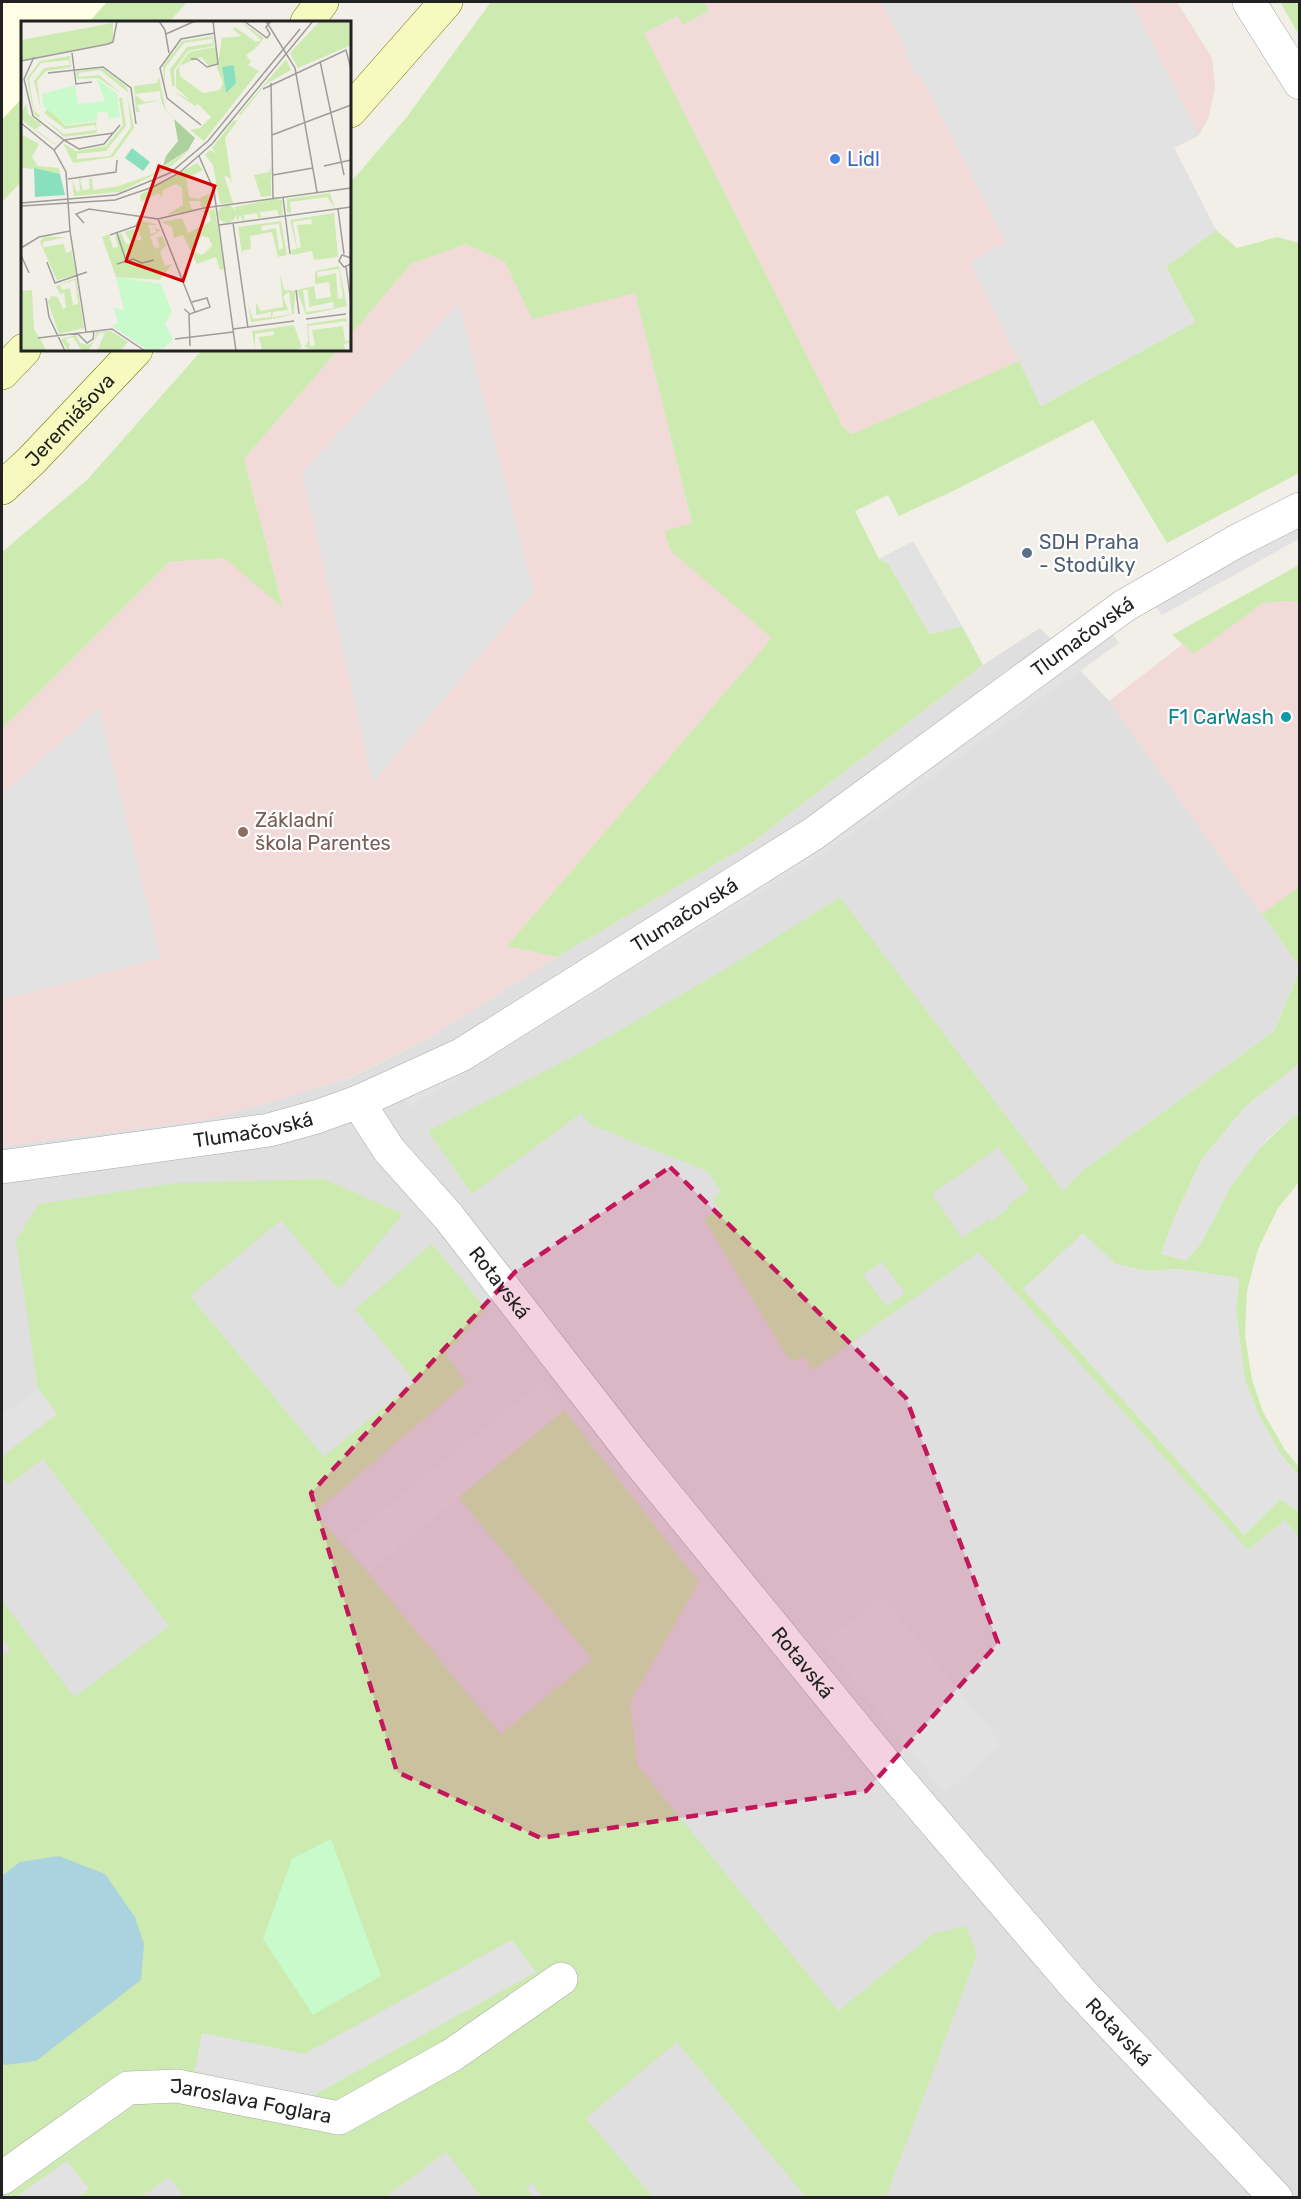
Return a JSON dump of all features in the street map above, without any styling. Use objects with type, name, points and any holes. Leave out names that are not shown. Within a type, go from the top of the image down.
[{"type":"main road","points":[[308,21],[322,2]]},
{"type":"main road","points":[[351,110],[447,2]]},
{"type":"main road","points":[[2,373],[23,351]]},
{"type":"main road","name":"Jeremiášova","points":[[2,488],[31,461],[135,351]]},
{"type":"street","points":[[1249,2],[1299,83]]},
{"type":"street","name":"Tlumačovská","points":[[2,1167],[269,1130],[358,1102],[460,1055],[813,834],[1124,606],[1235,542],[1299,509]]},
{"type":"street","name":"Rotavská","points":[[358,1102],[389,1150],[448,1216],[636,1458],[892,1772],[1078,1989],[1276,2198]]},
{"type":"street","name":"Jaroslava Foglara","points":[[2,2178],[128,2088],[177,2086],[339,2118],[452,2055],[561,1979]]},
{"type":"highlighted area","points":[[670,1167],[906,1398],[998,1643],[866,1791],[541,1838],[397,1772],[311,1493],[516,1271]]},
{"type":"shaded area","points":[[2,2],[107,2],[90,21],[21,21],[21,99],[2,120]]},
{"type":"shaded area","points":[[704,2],[1177,2],[1212,58],[1215,87],[1209,117],[1199,135],[1174,148],[1216,230],[1166,267],[1041,406],[1019,361],[852,434],[843,427],[644,33],[679,16],[683,24],[709,11]]},
{"type":"shaded area","points":[[881,2],[1132,2],[1199,135],[1174,148],[1216,230],[1166,267],[1195,322],[1041,406],[970,262],[1006,243],[920,74],[916,76],[904,53],[907,51]]},
{"type":"shaded area","points":[[466,244],[505,262],[532,318],[635,292],[692,524],[664,531],[671,550],[773,638],[507,946],[557,957],[427,1039],[353,1076],[205,1120],[2,1146],[2,729],[169,562],[224,558],[283,607],[244,459],[337,351],[351,351],[351,335],[411,264]]},
{"type":"shaded area","points":[[459,303],[534,592],[373,783],[302,472]]},
{"type":"shaded area","points":[[1299,512],[1299,539],[1162,615],[1149,598]]},
{"type":"shaded area","points":[[913,541],[962,626],[930,634],[888,563],[879,559]]},
{"type":"shaded area","points":[[1289,601],[1299,603],[1299,966],[1109,701],[1183,644],[1194,654],[1263,603]]},
{"type":"shaded area","points":[[1103,621],[1119,643],[868,823],[788,876],[408,1108],[396,1086],[525,1014]]},
{"type":"shaded area","points":[[1040,628],[1109,701],[1299,966],[1299,972],[1274,1031],[1082,1171],[1063,1191],[1248,1550],[1285,1520],[1299,1537],[1299,2197],[2,2197],[2,1146],[205,1120],[354,1076],[427,1039],[557,957],[753,842],[983,665]]},
{"type":"shaded area","points":[[99,708],[161,958],[2,1000],[2,794]]},
{"type":"shaded area","points":[[1299,1064],[1299,1112],[1269,1137],[1231,1186],[1201,1244],[1186,1261],[1161,1254],[1176,1214],[1202,1159],[1246,1106]]},
{"type":"shaded area","points":[[1083,1233],[1115,1264],[1147,1271],[1177,1269],[1239,1278],[1236,1311],[1245,1381],[1260,1418],[1280,1453],[1299,1476],[1299,1512],[1280,1499],[1244,1535],[1023,1289]]},
{"type":"shaded area","points":[[540,1384],[564,1410],[370,1571],[345,1541]]},
{"type":"shaded area","points":[[38,1389],[57,1414],[2,1456],[2,1415]]},
{"type":"shaded area","points":[[882,1597],[1002,1744],[945,1793],[823,1643]]},
{"type":"shaded area","points":[[512,1940],[536,1972],[307,2099],[195,2071],[202,2033],[305,2054]]},
{"type":"shaded area","points":[[67,2161],[89,2189],[78,2197],[16,2197]]},
{"type":"green space","points":[[107,2],[187,2],[170,21],[90,21]]},
{"type":"green space","points":[[491,2],[704,2],[709,11],[683,25],[678,16],[644,33],[843,427],[852,434],[1019,361],[1041,406],[1195,322],[1166,267],[1216,230],[1237,248],[1277,237],[1299,243],[1299,473],[1167,543],[1093,420],[899,516],[888,495],[855,511],[879,559],[888,563],[930,634],[962,626],[983,665],[753,842],[557,957],[507,946],[772,638],[671,551],[664,531],[692,523],[635,293],[532,319],[505,262],[466,244],[411,264],[351,335],[351,182],[406,118]]},
{"type":"green space","points":[[1280,2],[1299,2],[1299,35]]},
{"type":"green space","points":[[21,99],[21,182],[2,202],[2,120]]},
{"type":"green space","points":[[201,351],[337,351],[244,459],[283,608],[224,558],[169,562],[2,729],[2,552],[87,480]]},
{"type":"green space","points":[[1299,565],[1299,603],[1289,601],[1263,603],[1194,654],[1172,635]]},
{"type":"green space","points":[[1299,887],[1299,966],[1262,914]]},
{"type":"green space","points":[[840,897],[1063,1191],[1082,1171],[1274,1031],[1299,972],[1299,1064],[1246,1106],[1202,1159],[1176,1214],[1161,1254],[1186,1260],[1205,1234],[1244,1167],[1270,1138],[1299,1112],[1299,1182],[1278,1208],[1258,1249],[1247,1291],[1245,1336],[1252,1380],[1263,1412],[1285,1450],[1299,1467],[1299,1476],[1280,1453],[1260,1418],[1245,1381],[1236,1311],[1239,1278],[1177,1269],[1147,1271],[1115,1264],[1083,1234],[1244,1535],[1280,1499],[1299,1512],[1299,1537],[1285,1520],[1248,1550],[979,1252],[813,1370],[803,1356],[797,1361],[788,1358],[704,1219],[720,1209],[713,1200],[721,1192],[707,1171],[591,1125],[581,1113],[472,1194],[428,1131],[580,1053],[729,967]],"holes":[[[999,1147],[1029,1190],[1007,1206],[1008,1209],[991,1222],[989,1219],[962,1238],[932,1194]],[[882,1262],[905,1293],[886,1306],[863,1275]]]},
{"type":"green space","points":[[324,1179],[403,1214],[339,1290],[281,1220],[190,1296],[324,1457],[415,1381],[355,1309],[432,1244],[486,1309],[446,1354],[466,1383],[314,1513],[367,1572],[501,1734],[592,1659],[458,1497],[564,1410],[699,1582],[630,1702],[637,1765],[838,2011],[933,1934],[966,1926],[977,1954],[886,2197],[806,2197],[677,2042],[586,2118],[653,2197],[543,2197],[532,2183],[526,2188],[533,2197],[481,2197],[446,2152],[386,2197],[184,2197],[169,2177],[141,2197],[78,2197],[89,2189],[66,2161],[16,2197],[2,2197],[2,2061],[5,2065],[20,1862],[2,1876],[2,1656],[10,1650],[4,1640],[2,1641],[2,1600],[74,1697],[169,1626],[43,1459],[8,1485],[2,1476],[2,1456],[57,1414],[38,1389],[16,1240],[39,1204],[176,1183]],"holes":[[[512,1940],[307,2099],[202,2034],[304,2054]]]},
{"type":"green space","points":[[331,1839],[381,1976],[313,2015],[263,1939],[292,1859]]},
{"type":"water","points":[[59,1856],[105,1874],[135,1917],[144,1944],[141,1980],[36,2061],[5,2065],[2,2061],[2,1876],[20,1862]]},
{"type":"place","name":"Lidl","points":[[835,159]]},
{"type":"place","name":"SDH Praha - Stodůlky","points":[[1027,553]]},
{"type":"place","name":"F1 CarWash","points":[[1286,717]]},
{"type":"place","name":"Základní škola Parentes","points":[[243,832]]}]
